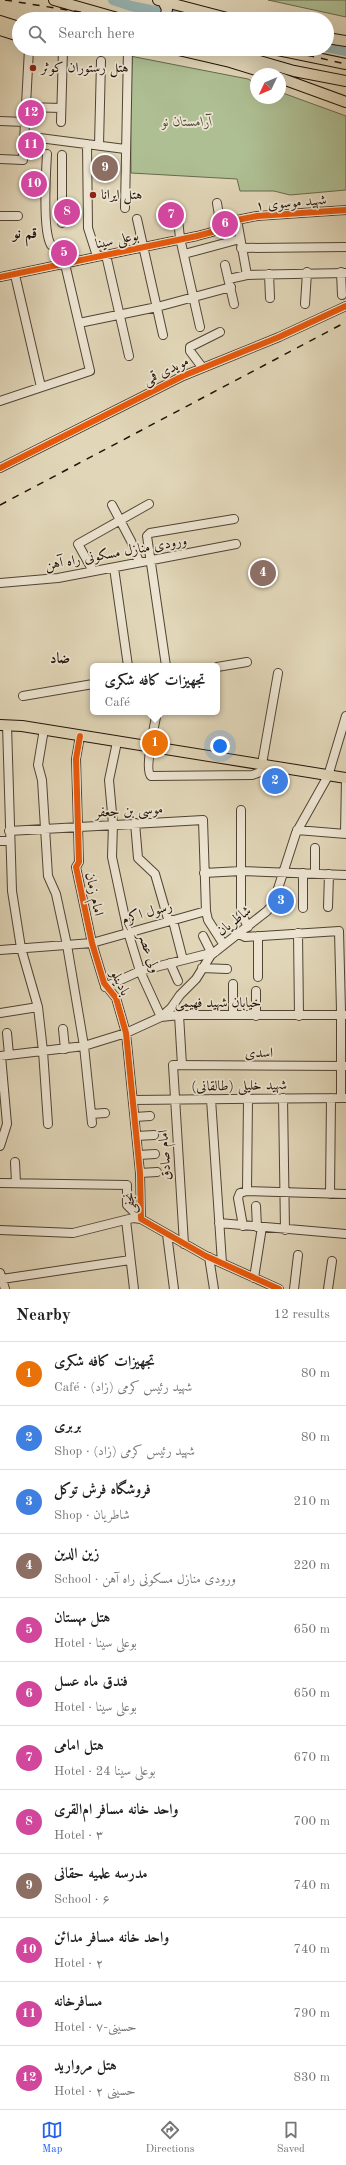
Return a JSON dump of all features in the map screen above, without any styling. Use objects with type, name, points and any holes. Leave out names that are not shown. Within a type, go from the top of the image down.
[{"type":"main road","points":[[54,0],[96,12]]},
{"type":"main road","points":[[168,9],[187,12]]},
{"type":"main road","points":[[0,21],[12,25]]},
{"type":"main road","points":[[0,30],[12,34]]},
{"type":"main road","points":[[334,39],[346,41]]},
{"type":"main road","points":[[204,56],[250,68]]},
{"type":"main road","points":[[237,56],[294,71],[346,87]]},
{"type":"main road","points":[[307,56],[346,64]]},
{"type":"main road","points":[[294,71],[346,81]]},
{"type":"main road","points":[[286,80],[346,102]]},
{"type":"main road","points":[[4,725],[44,729],[346,778]]},
{"type":"street","points":[[0,159],[23,160],[29,56]]},
{"type":"street","points":[[61,122],[63,56]]},
{"type":"street","points":[[125,208],[128,56]]},
{"type":"street","points":[[99,146],[101,61]]},
{"type":"street","points":[[26,107],[61,108]]},
{"type":"street","points":[[0,121],[25,122]]},
{"type":"street","points":[[24,136],[125,149]]},
{"type":"street","points":[[87,144],[88,228],[97,256]]},
{"type":"street","points":[[47,154],[45,189],[51,245]]},
{"type":"street","points":[[62,155],[62,223]]},
{"type":"street","points":[[217,203],[221,228]]},
{"type":"street","points":[[177,210],[180,238],[192,297],[200,327]]},
{"type":"street","name":"شهید موسوی ۱","points":[[238,220],[257,216],[346,210]]},
{"type":"street","points":[[0,216],[18,216]]},
{"type":"street","points":[[137,219],[163,335]]},
{"type":"street","points":[[238,220],[241,248],[248,275]]},
{"type":"street","name":"بوعلی سینا","points":[[0,277],[15,275],[180,238],[197,236],[221,228],[238,220]]},
{"type":"street","points":[[184,254],[240,239]]},
{"type":"street","points":[[241,248],[346,247]]},
{"type":"street","points":[[106,255],[118,314],[129,356]]},
{"type":"street","points":[[0,401],[90,371],[64,264]]},
{"type":"street","points":[[225,265],[234,304]]},
{"type":"street","points":[[305,304],[307,272]]},
{"type":"street","points":[[79,323],[157,307],[192,297],[248,275],[344,272],[342,295]]},
{"type":"street","points":[[269,274],[270,298]]},
{"type":"street","points":[[15,275],[41,387]]},
{"type":"street","name":"مویدی قمی","points":[[0,468],[202,367],[279,337],[346,306]]},
{"type":"street","points":[[202,367],[190,350],[190,347],[220,332]]},
{"type":"street","points":[[93,571],[78,544],[148,504]]},
{"type":"street","points":[[112,505],[131,541],[139,562]]},
{"type":"street","points":[[166,663],[147,536],[150,533],[234,519]]},
{"type":"street","name":"ورودی منازل مسکونی راه آهن","points":[[0,584],[58,578],[236,544]]},
{"type":"street","points":[[114,568],[128,663]]},
{"type":"street","points":[[220,666],[247,662]]},
{"type":"street","points":[[156,715],[151,746],[149,775],[252,775],[261,772],[278,673]]},
{"type":"street","points":[[23,696],[90,685]]},
{"type":"street","name":"شاطریان","points":[[161,1017],[172,1008],[180,995],[196,979],[214,952],[268,911],[273,904],[284,872],[290,847],[297,830],[328,776],[346,716]]},
{"type":"street","points":[[4,725],[12,891],[21,948],[38,1007],[43,1051],[48,1124]]},
{"type":"street","points":[[44,729],[38,765],[42,780],[48,876],[56,894],[67,945],[84,1046],[92,1123]]},
{"type":"street","name":"امام زمان","points":[[80,736],[76,759],[79,862],[76,867],[92,943]]},
{"type":"street","name":"ولی عصر","points":[[117,742],[110,775],[113,824],[112,857],[128,932],[140,971],[161,1017]]},
{"type":"street","points":[[297,830],[345,834],[346,778]]},
{"type":"street","points":[[241,810],[241,913],[248,927]]},
{"type":"street","name":"موسی بن جعفر","points":[[9,831],[203,820],[204,873]]},
{"type":"street","points":[[135,823],[139,860],[155,874],[168,919],[171,920],[183,960]]},
{"type":"street","points":[[0,841],[10,841]]},
{"type":"street","points":[[315,848],[315,874]]},
{"type":"street","points":[[224,945],[208,920],[206,911],[204,873],[241,871],[346,875]]},
{"type":"street","points":[[303,873],[303,908]]},
{"type":"street","points":[[328,907],[329,874]]},
{"type":"street","name":"رسول اکرم","points":[[0,950],[92,943],[206,911]]},
{"type":"street","points":[[239,934],[245,937],[339,931],[343,974],[344,1098]]},
{"type":"street","points":[[298,934],[299,1016]]},
{"type":"street","points":[[105,987],[140,971],[214,952],[203,936]]},
{"type":"street","points":[[258,936],[258,977]]},
{"type":"street","name":"بادینلو","points":[[92,943],[105,987],[116,998],[126,1034]]},
{"type":"street","points":[[170,964],[178,981]]},
{"type":"street","points":[[202,968],[227,969]]},
{"type":"street","points":[[233,984],[233,1016]]},
{"type":"street","points":[[256,991],[256,1016]]},
{"type":"street","points":[[0,1013],[38,1007]]},
{"type":"street","points":[[179,1015],[182,1065]]},
{"type":"street","name":"خیابان شهید فهیمی","points":[[4,1055],[84,1046],[126,1034],[161,1017],[179,1015],[344,1015]]},
{"type":"street","points":[[63,1029],[65,1049]]},
{"type":"street","points":[[0,1146],[7,1124],[4,1055],[7,1033]]},
{"type":"street","name":"نجفی","points":[[126,1034],[139,1155],[142,1219],[184,1244],[259,1283],[279,1289]]},
{"type":"street","name":"اسدی","points":[[173,1065],[344,1066]]},
{"type":"street","name":"امام صادق","points":[[173,1065],[184,1244]]},
{"type":"street","points":[[247,1191],[248,1098]]},
{"type":"street","points":[[283,1098],[286,1230]]},
{"type":"street","points":[[330,1194],[331,1098]]},
{"type":"street","name":"شهید خلیلی (طالقانی)","points":[[133,1100],[344,1098]]},
{"type":"street","points":[[210,1099],[222,1263]]},
{"type":"street","points":[[91,1114],[105,1113]]},
{"type":"street","points":[[135,1117],[150,1116]]},
{"type":"street","points":[[137,1136],[154,1135]]},
{"type":"street","points":[[139,1155],[155,1154]]},
{"type":"street","points":[[15,1162],[16,1183]]},
{"type":"street","points":[[140,1173],[157,1172]]},
{"type":"street","points":[[0,1183],[127,1186],[127,1205],[142,1219]]},
{"type":"street","points":[[243,1226],[238,1198],[240,1193],[247,1191],[346,1194]]},
{"type":"street","points":[[256,1206],[259,1227],[259,1283]]},
{"type":"street","points":[[0,1230],[73,1233],[133,1218],[142,1219]]},
{"type":"street","points":[[126,1220],[134,1289]]},
{"type":"street","points":[[219,1223],[346,1234]]},
{"type":"street","points":[[167,1234],[174,1289]]},
{"type":"street","points":[[294,1289],[298,1255]]},
{"type":"street","points":[[209,1257],[214,1289]]},
{"type":"street","points":[[5,1289],[1,1276],[130,1260]]},
{"type":"street","points":[[328,1289],[332,1261]]},
{"type":"green space","points":[[268,0],[346,0],[346,17],[334,14],[334,12],[323,12]]},
{"type":"green space","name":"آرامستان نو","points":[[130,56],[248,79],[250,80],[250,104],[286,104],[286,94],[346,116],[346,190],[290,195],[274,191],[240,191],[237,179],[131,173]]},
{"type":"waterway","points":[[113,0],[131,6],[161,12]]},
{"type":"waterway","points":[[334,48],[346,51]]},
{"type":"railway","points":[[5,0],[80,12]]},
{"type":"railway","points":[[311,56],[346,64]]},
{"type":"railway","points":[[0,505],[346,322]]},
{"type":"cycle path","points":[[0,277],[197,236],[212,232],[237,220],[257,216],[346,210]]},
{"type":"cycle path","points":[[0,468],[183,376],[279,337],[346,306]]},
{"type":"cycle path","points":[[80,736],[76,759],[79,862],[76,867],[92,943],[104,983],[116,998],[126,1033],[140,1173],[141,1219],[206,1256],[279,1289]]},
{"type":"place","name":"هتل رستوران کوثر","points":[[33,68]]},
{"type":"place","name":"هتل مروارید","points":[[31,113]]},
{"type":"place","name":"مسافرخانه","points":[[31,145]]},
{"type":"place","name":"مدرسه علمیه حقانی","points":[[105,168]]},
{"type":"place","name":"واحد خانه مسافر مدائن","points":[[34,184]]},
{"type":"place","name":"هتل ایرانا","points":[[93,195]]},
{"type":"place","name":"واحد خانه مسافر ام‌القری","points":[[67,212]]},
{"type":"place","name":"هتل امامی","points":[[171,215]]},
{"type":"place","name":"فندق ماه عسل","points":[[225,224]]},
{"type":"place","name":"هتل مهستان","points":[[64,253]]},
{"type":"place","name":"زین الدین","points":[[263,573]]},
{"type":"place","name":"تجهیزات کافه شکری","points":[[155,743]]},
{"type":"place","name":"بربری","points":[[275,781]]},
{"type":"place","name":"فروشگاه فرش توکل","points":[[281,901]]},
{"type":"district","name":"قم نو","points":[[25,234]]},
{"type":"district","name":"ضاد","points":[[60,659]]}]
